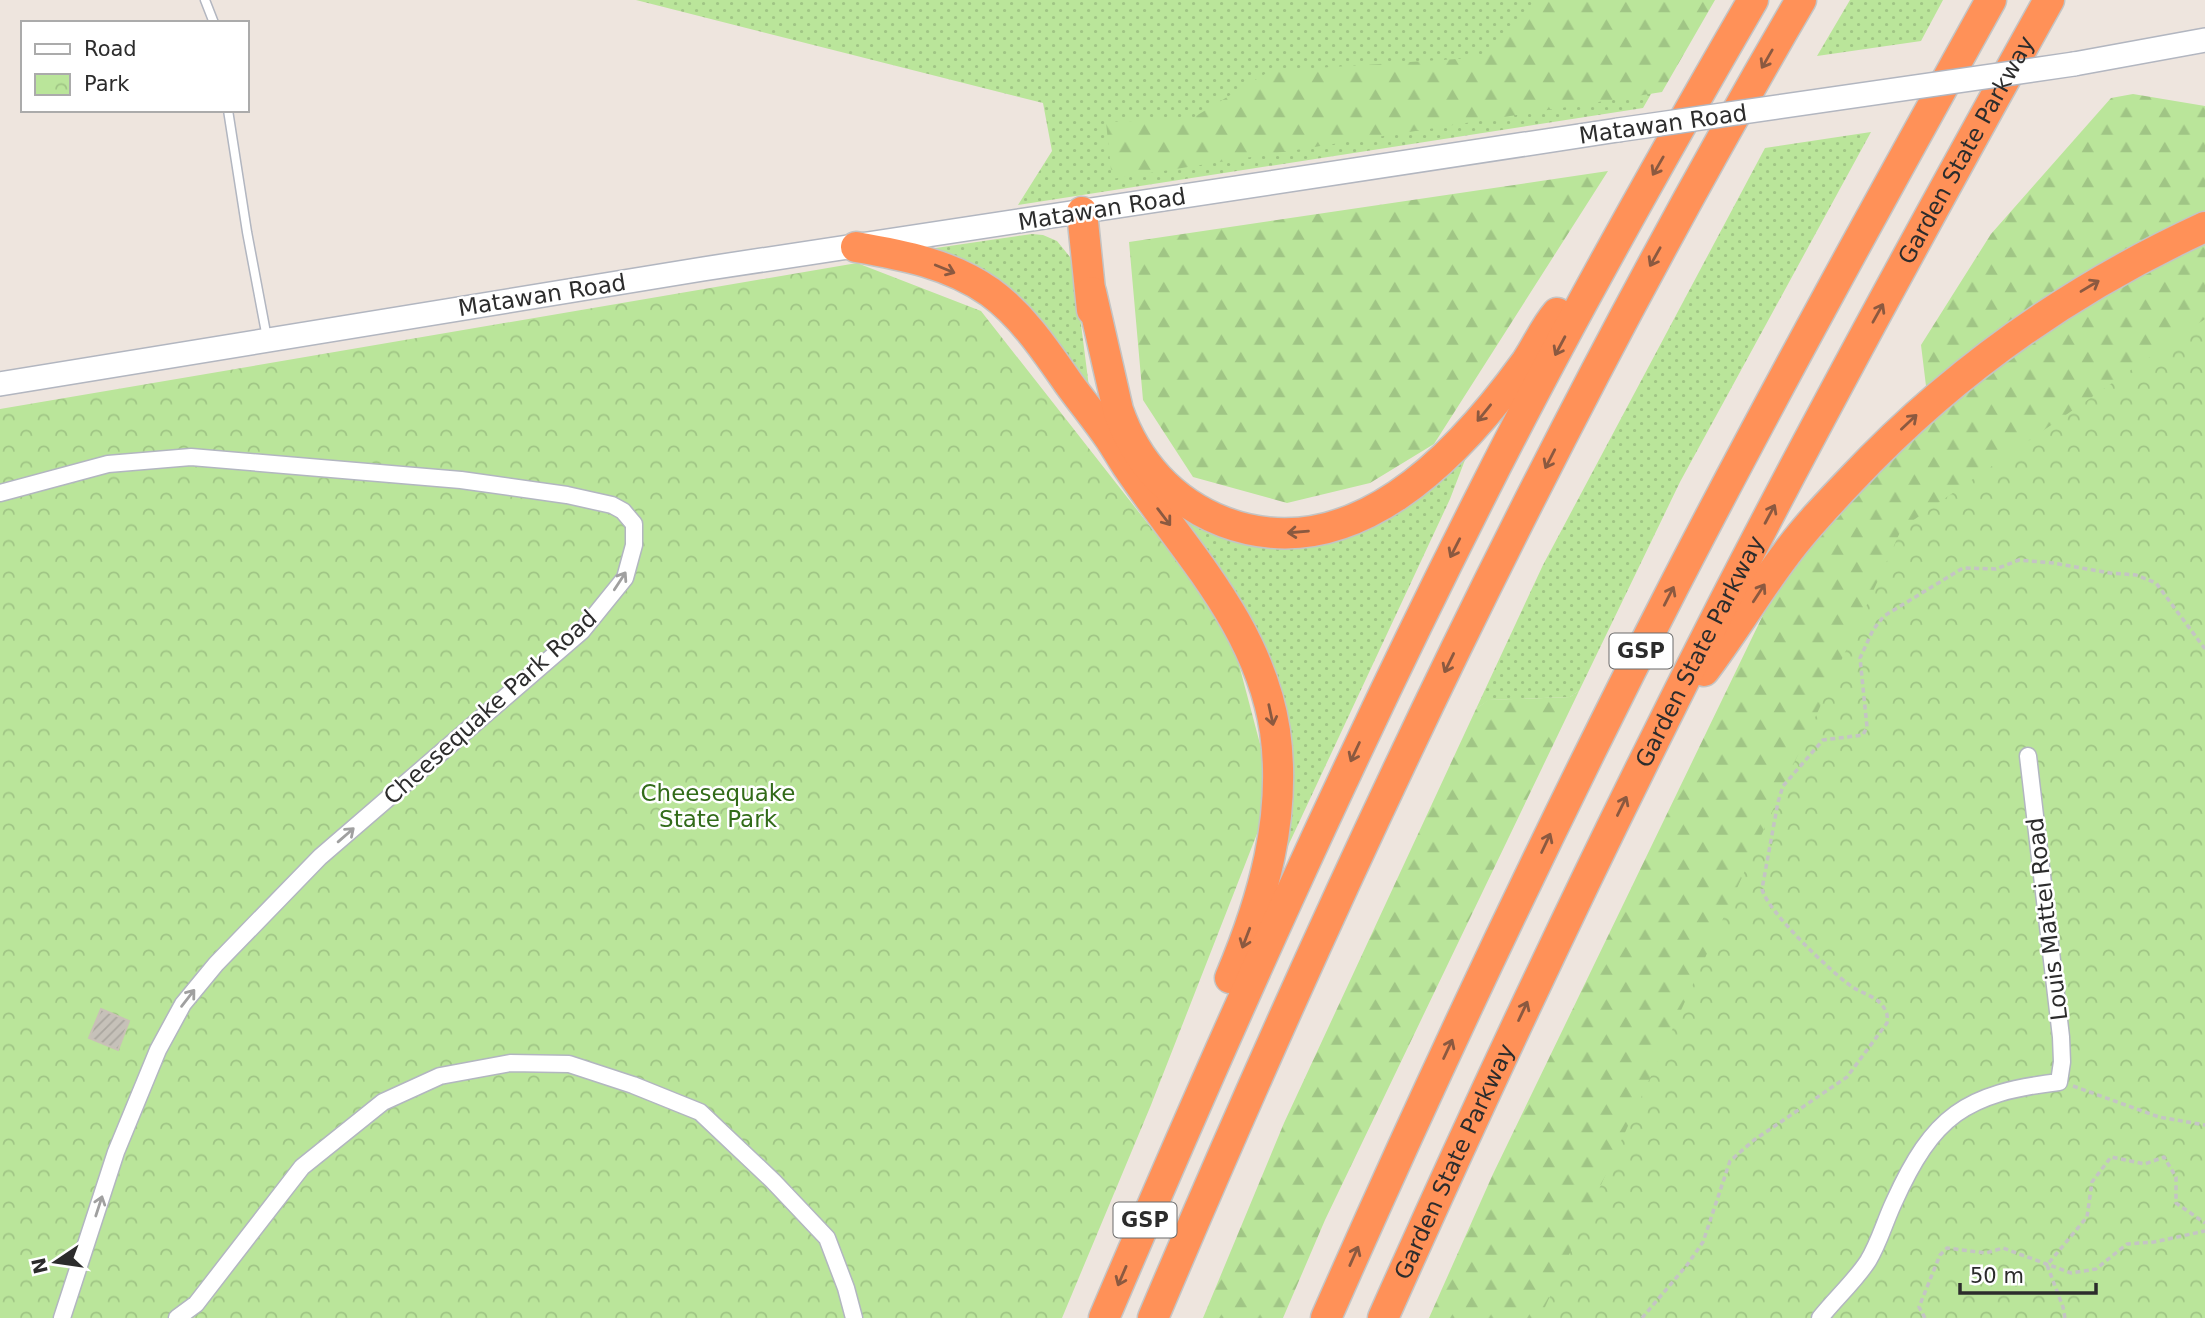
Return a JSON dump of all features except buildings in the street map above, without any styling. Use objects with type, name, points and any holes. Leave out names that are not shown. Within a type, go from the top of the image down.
[{"type":"highway","name":"GSP","points":[[1104,1318],[1187,1122],[1309,851],[1428,602],[1517,426],[1615,243],[1753,0]]},
{"type":"highway","name":"GSP","points":[[1153,1318],[1344,886],[1492,574],[1652,264],[1801,0]]},
{"type":"highway","name":"GSP","points":[[1326,1318],[1496,947],[1672,590],[1819,312],[1991,0]]},
{"type":"highway","name":"Garden State Parkway","points":[[1383,1318],[1475,1112],[1661,727],[1815,430],[2049,0]]},
{"type":"highway","points":[[1082,212],[1091,292],[1096,376],[1102,411],[1112,441]]},
{"type":"highway","points":[[1661,727],[1729,638],[1793,545],[1870,460],[1916,416],[1983,359],[2032,323],[2103,278],[2205,227]]},
{"type":"highway","points":[[1091,292],[1122,419],[1133,445],[1155,476],[1181,499],[1216,519],[1258,531],[1298,533],[1337,525],[1371,512],[1407,489],[1441,461],[1512,380],[1548,324],[1615,243]]},
{"type":"highway","points":[[856,247],[898,254],[934,264],[965,277],[991,293],[1032,333],[1213,583],[1238,623],[1264,685],[1277,752],[1276,817],[1266,874],[1249,932],[1225,989],[1187,1122]]},
{"type":"main road","name":"Matawan Road","points":[[0,384],[1082,212],[2074,64],[2205,40]]},
{"type":"street","name":"Cheesequake Park Road","points":[[0,493],[108,464],[191,457],[461,480],[568,495],[612,505],[623,511],[634,524],[634,545],[625,578],[582,631],[320,857],[216,964],[183,1004],[158,1051],[116,1152],[62,1318]]},
{"type":"street","name":"Louis Mattei Road","points":[[2028,756],[2061,1037],[2059,1082]]},
{"type":"street","points":[[177,1318],[196,1304],[302,1167],[383,1102],[440,1076],[510,1063],[569,1064],[634,1085],[700,1112],[774,1181],[827,1238],[854,1318]]},
{"type":"street","points":[[1820,1318],[1868,1261],[1894,1200],[1914,1162],[1929,1140],[1954,1114],[1984,1097],[2021,1087],[2059,1082]]},
{"type":"lane","points":[[205,0],[213,21]]},
{"type":"lane","points":[[228,112],[247,232],[268,340]]},
{"type":"path","points":[[1642,1318],[1688,1265],[1703,1242],[1730,1161],[1754,1140],[1847,1077],[1887,1023],[1887,1012],[1876,1000],[1852,987],[1838,975],[1775,913],[1762,889],[1783,786],[1823,740],[1863,735],[1867,727],[1860,658],[1872,630],[1884,616],[1964,568],[1996,569],[2019,560],[2136,575],[2156,583],[2205,649]]},
{"type":"path","points":[[2059,1082],[2159,1117],[2205,1125]]},
{"type":"path","points":[[2047,1265],[2087,1217],[2092,1182],[2111,1157],[2145,1164],[2164,1157],[2176,1177],[2176,1203],[2205,1223]]},
{"type":"path","points":[[1925,1318],[1919,1307],[1940,1255],[1947,1248],[1986,1252],[2003,1248],[2071,1273],[2096,1269],[2127,1244],[2154,1242],[2205,1230]]},
{"type":"path","points":[[2047,1265],[2065,1318]]},
{"type":"green space","points":[[636,0],[1705,0],[1643,108],[1018,205],[1052,151],[1043,103]]},
{"type":"green space","points":[[1537,0],[1715,0],[1662,92],[1112,179],[1106,122],[1191,119],[1270,71],[1488,57]]},
{"type":"green space","points":[[1850,0],[1943,0],[1921,41],[1817,56]]},
{"type":"green space","points":[[2133,94],[2205,106],[2205,1318],[1429,1318],[1493,1174],[1764,613],[1826,499],[1926,386],[1921,345],[1991,234],[2111,98]]},
{"type":"green space","points":[[1871,132],[1680,482],[1579,691],[1570,697],[1489,700],[1476,709],[1543,565],[1765,148]]},
{"type":"green space","points":[[1608,171],[1434,444],[1370,483],[1287,503],[1193,477],[1143,400],[1129,242]]},
{"type":"green space","points":[[1032,234],[1057,241],[1070,257],[1089,387],[922,250]]},
{"type":"green space","name":"Cheesequake State Park","points":[[857,263],[981,311],[1229,627],[1273,793],[1151,1105],[1062,1318],[0,1318],[0,409]]},
{"type":"green space","points":[[2205,319],[2205,1318],[1540,1318],[1902,528]]},
{"type":"green space","points":[[1470,447],[1450,499],[1281,861],[1282,729],[1163,494],[1286,540]]},
{"type":"green space","points":[[1579,691],[1325,1220],[1283,1318],[1203,1318],[1284,1123],[1476,709],[1488,700],[1570,697]]}]
